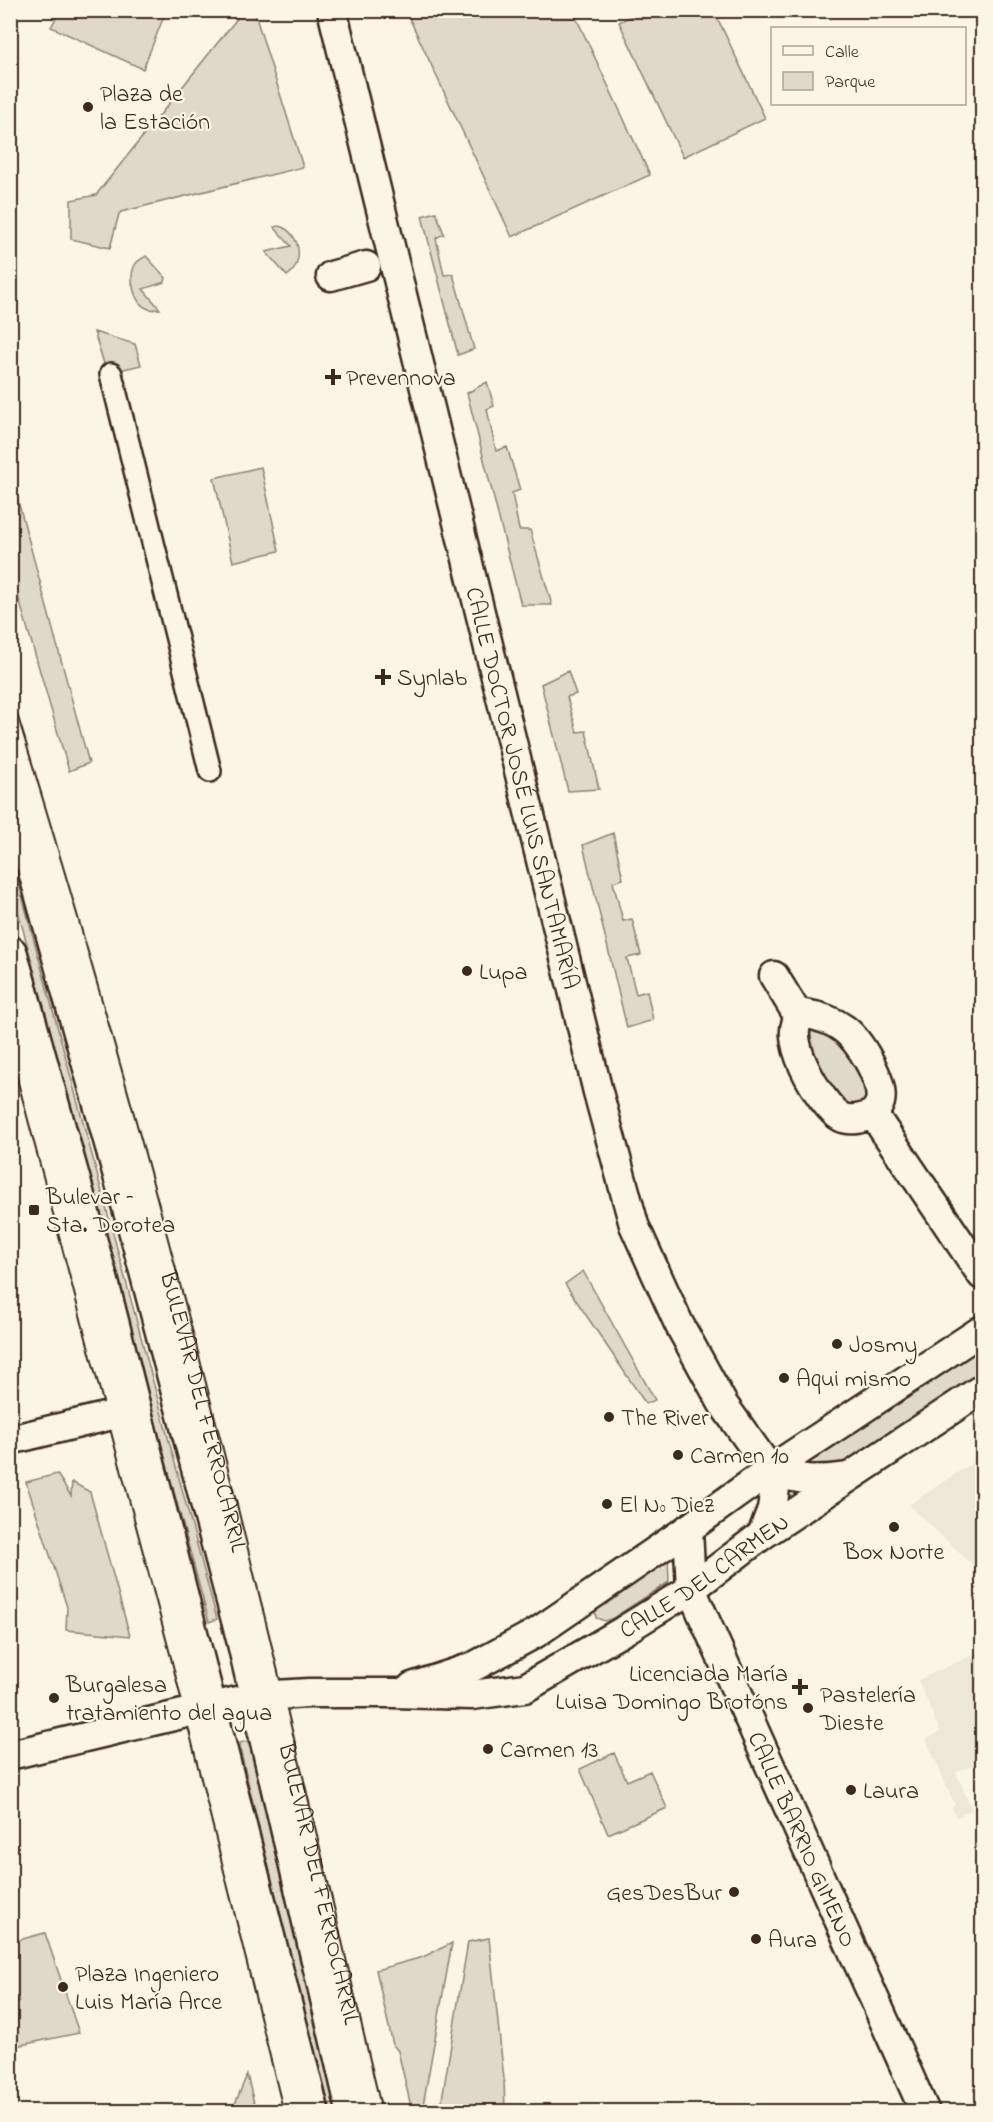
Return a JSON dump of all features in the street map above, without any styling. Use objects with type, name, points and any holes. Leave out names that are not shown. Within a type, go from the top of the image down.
[{"type":"main road","name":"BULEVAR DEL FERROCARRIL","points":[[10,780],[267,1696],[354,2112]]},
{"type":"main road","points":[[10,953],[102,1284],[124,1412],[201,1710],[312,2112]]},
{"type":"street","name":"CALLE DOCTOR JOSÉ LUIS SANTAMARÍA","points":[[332,10],[595,1080],[634,1225],[679,1324],[723,1404],[770,1470],[775,1488],[772,1509],[762,1535]]},
{"type":"street","points":[[331,276],[366,266]]},
{"type":"street","points":[[111,374],[210,771]]},
{"type":"street","points":[[774,976],[800,1017]]},
{"type":"street","points":[[805,1014],[823,1017],[845,1030],[867,1056],[878,1082],[880,1102],[873,1114],[855,1119],[840,1116],[814,1086],[797,1053],[794,1038],[796,1021],[800,1017],[805,1014]]},
{"type":"street","points":[[873,1114],[982,1275]]},
{"type":"street","name":"CALLE DEL CARMEN","points":[[393,1693],[473,1667],[536,1633],[770,1470],[982,1330]]},
{"type":"street","name":"CALLE DEL CARMEN","points":[[10,1755],[267,1696],[309,1693],[472,1695],[525,1688],[691,1589],[762,1535],[982,1389]]},
{"type":"street","points":[[10,1440],[124,1412]]},
{"type":"street","name":"CALLE DEL CARMEN","points":[[770,1470],[790,1479],[820,1480],[849,1477]]},
{"type":"street","name":"CALLE BARRIO GIMENO","points":[[688,1529],[691,1589],[926,2112]]},
{"type":"street","points":[[473,1667],[497,1674],[525,1688],[536,1633]]},
{"type":"lane","name":"BULEVAR DEL FERROCARRIL","points":[[10,718],[90,989],[167,1267],[267,1696],[374,2112]]},
{"type":"lane","points":[[10,1021],[124,1412]]},
{"type":"lane","points":[[201,1710],[292,2112]]},
{"type":"shaded area","points":[[982,1456],[982,1574],[909,1505]]},
{"type":"shaded area","points":[[982,1651],[982,1762],[956,1772],[972,1810],[956,1817],[952,1807],[955,1805],[926,1739],[940,1732],[918,1680]]},
{"type":"green space","points":[[643,10],[714,11],[765,118],[683,157],[619,22]]},
{"type":"green space","points":[[60,11],[166,11],[143,69],[51,27]]},
{"type":"green space","points":[[243,11],[254,11],[303,167],[121,212],[110,248],[71,239],[71,200],[96,195]]},
{"type":"green space","points":[[406,11],[573,11],[650,175],[512,237]]},
{"type":"green space","points":[[436,212],[444,234],[436,238],[444,275],[453,274],[474,349],[458,355],[422,216]]},
{"type":"green space","points":[[279,226],[292,235],[298,249],[296,264],[287,276],[266,252],[291,246],[274,227]]},
{"type":"green space","points":[[146,256],[166,278],[165,282],[143,289],[160,309],[150,309],[144,306],[136,297],[132,284],[135,265]]},
{"type":"green space","points":[[94,332],[135,344],[141,365],[107,373]]},
{"type":"green space","points":[[487,382],[494,406],[487,409],[496,451],[507,447],[520,490],[512,493],[519,530],[530,530],[552,605],[521,605],[467,393]]},
{"type":"green space","points":[[261,467],[279,551],[233,562],[214,478]]},
{"type":"green space","points":[[10,471],[89,763],[69,771],[11,572]]},
{"type":"green space","points":[[568,671],[576,694],[567,697],[577,732],[586,731],[599,789],[568,791],[541,684]]},
{"type":"green space","points":[[613,833],[623,879],[613,882],[623,921],[632,919],[641,955],[627,958],[636,994],[647,991],[653,1020],[627,1028],[583,845]]},
{"type":"green space","points":[[10,851],[217,1619],[209,1622],[11,885]]},
{"type":"green space","points":[[812,1023],[822,1029],[850,1056],[864,1079],[869,1102],[855,1107],[836,1094],[829,1085],[817,1064],[809,1041],[806,1030]]},
{"type":"green space","points":[[583,1271],[655,1400],[646,1404],[565,1284]]},
{"type":"green space","points":[[982,1343],[982,1363],[967,1384],[842,1466],[795,1466]]},
{"type":"green space","points":[[57,1474],[71,1496],[72,1482],[90,1492],[130,1636],[66,1630],[67,1607],[26,1482]]},
{"type":"green space","points":[[668,1556],[669,1582],[613,1618],[605,1621],[596,1618],[595,1611],[598,1603]]},
{"type":"green space","points":[[247,1741],[337,2111],[328,2111],[241,1753],[240,1743]]},
{"type":"green space","points":[[614,1753],[627,1781],[650,1771],[667,1808],[608,1834],[580,1769]]},
{"type":"green space","points":[[45,1933],[79,2033],[11,2047],[11,1942]]},
{"type":"green space","points":[[489,1938],[504,2079],[505,2111],[440,2111],[468,1942]]},
{"type":"green space","points":[[452,1943],[422,2111],[412,2111],[398,2051],[393,2045],[376,1970],[423,1957]]},
{"type":"green space","points":[[247,2075],[256,2111],[232,2111]]},
{"type":"place","name":"Plaza de la Estación","points":[[88,107]]},
{"type":"place","name":"Prevennova","points":[[333,377]]},
{"type":"place","name":"Synlab","points":[[383,677]]},
{"type":"place","name":"Lupa","points":[[467,971]]},
{"type":"place","name":"Bulevar – Sta. Dorotea","points":[[34,1210]]},
{"type":"place","name":"Josmy","points":[[837,1344]]},
{"type":"place","name":"Aqui mismo","points":[[784,1378]]},
{"type":"place","name":"The River","points":[[609,1417]]},
{"type":"place","name":"Carmen 10","points":[[678,1455]]},
{"type":"place","name":"El Nº Diez","points":[[607,1504]]},
{"type":"place","name":"Box Norte","points":[[894,1527]]},
{"type":"place","name":"Licenciada María Luisa Domingo Brotóns","points":[[800,1687]]},
{"type":"place","name":"Burgalesa tratamiento del agua","points":[[54,1698]]},
{"type":"place","name":"Pastelería Dieste","points":[[808,1708]]},
{"type":"place","name":"Carmen 13","points":[[488,1749]]},
{"type":"place","name":"Laura","points":[[851,1790]]},
{"type":"place","name":"GesDesBur","points":[[734,1892]]},
{"type":"place","name":"Aura","points":[[756,1939]]},
{"type":"place","name":"Plaza Ingeniero Luis María Arce","points":[[63,1987]]}]
